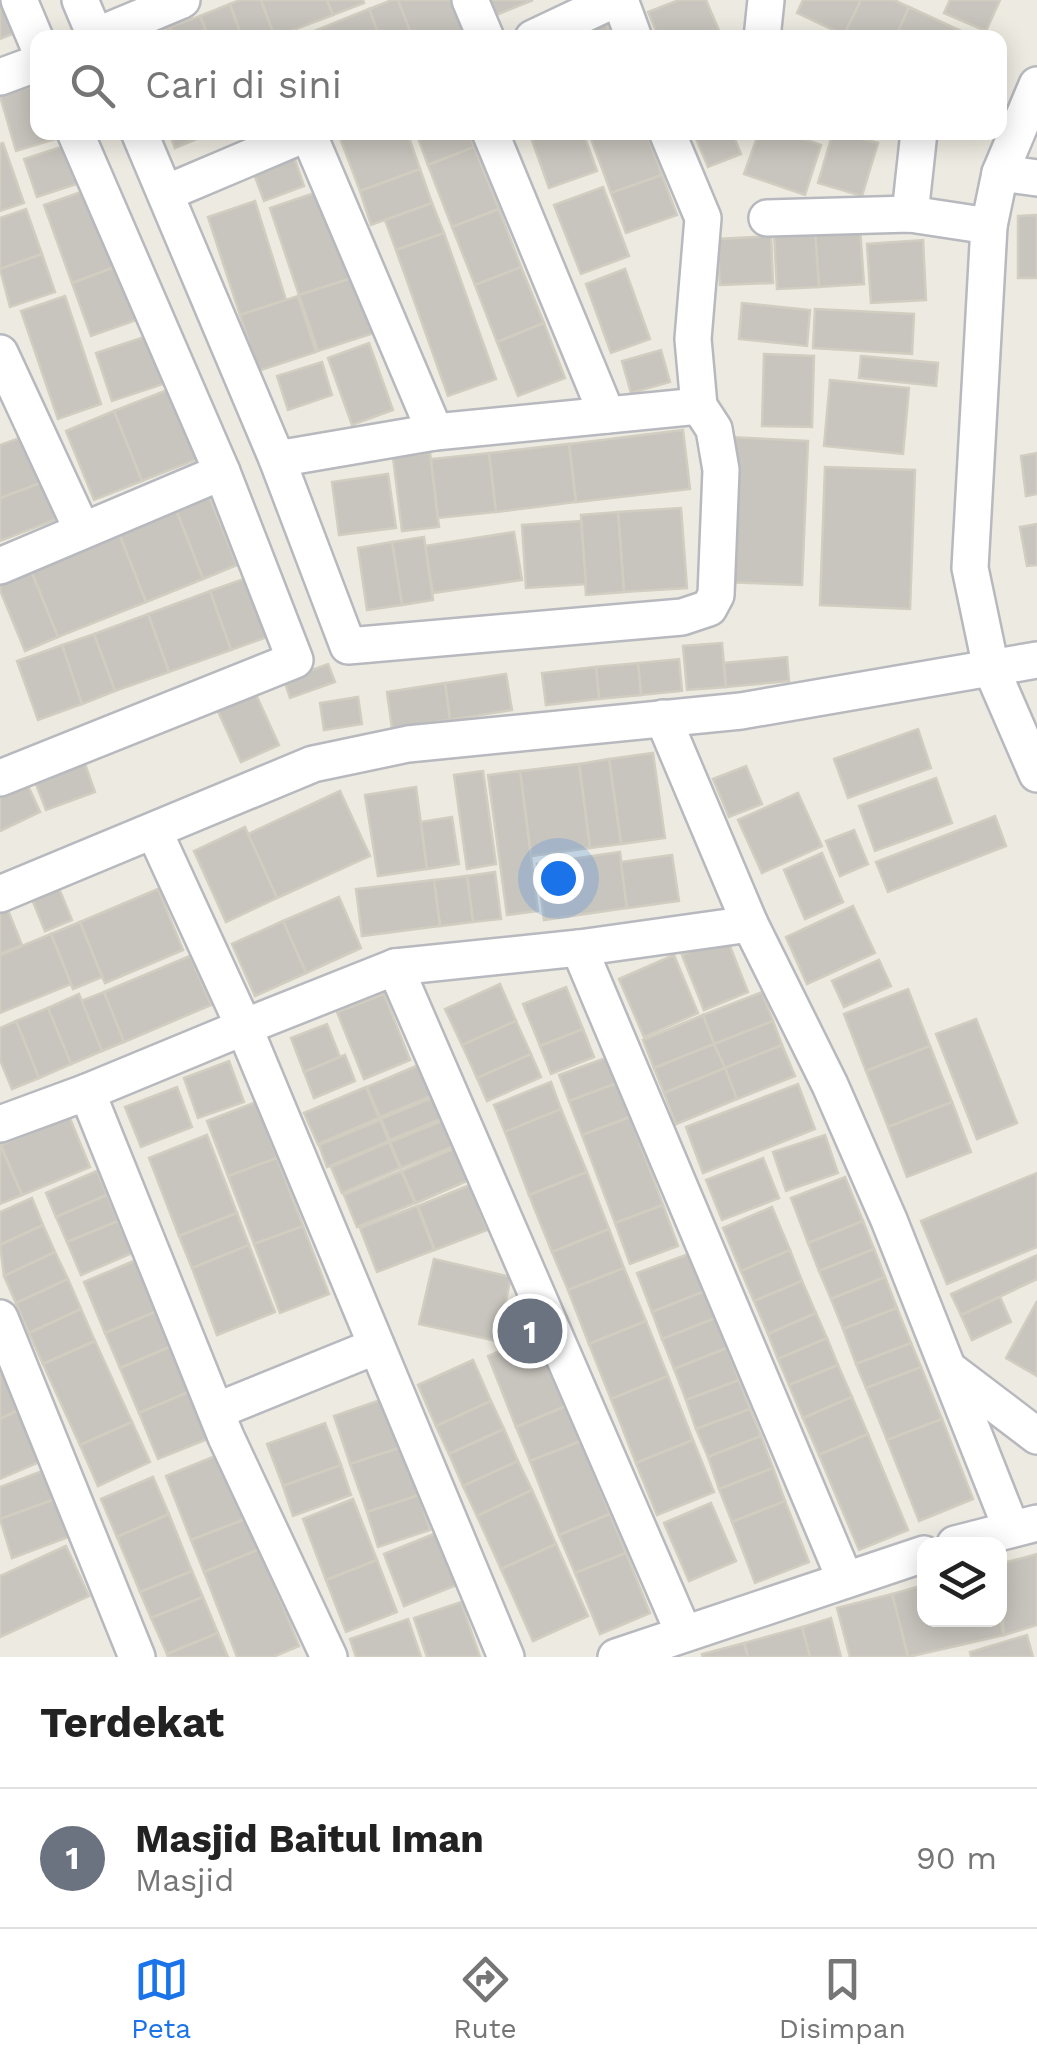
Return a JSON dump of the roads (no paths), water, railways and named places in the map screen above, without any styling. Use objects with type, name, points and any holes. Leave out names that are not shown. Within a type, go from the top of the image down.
[{"type":"street","points":[[19,0],[32,30]]},
{"type":"street","points":[[80,0],[93,30]]},
{"type":"street","points":[[112,30],[182,0]]},
{"type":"street","points":[[470,0],[483,30]]},
{"type":"street","points":[[550,30],[617,0],[630,30]]},
{"type":"street","points":[[763,30],[766,0]]},
{"type":"street","points":[[0,77],[30,66]]},
{"type":"street","points":[[1037,84],[1000,173],[989,226],[970,568],[991,668],[1037,774]]},
{"type":"street","points":[[0,778],[295,660],[222,472],[78,140]]},
{"type":"street","points":[[143,140],[276,460],[348,646],[682,617],[709,608],[716,595],[721,470],[714,430],[698,406],[693,339],[702,218],[670,140]]},
{"type":"street","points":[[166,193],[292,140]]},
{"type":"street","points":[[312,140],[434,432]]},
{"type":"street","points":[[493,140],[607,415]]},
{"type":"street","points":[[910,214],[919,140]]},
{"type":"street","points":[[1000,173],[1037,178]]},
{"type":"street","points":[[767,218],[910,214],[989,226]]},
{"type":"street","points":[[0,353],[14,424],[82,530]]},
{"type":"street","points":[[276,460],[434,432],[698,406]]},
{"type":"street","points":[[0,566],[222,472]]},
{"type":"street","points":[[0,894],[313,764],[354,754],[408,744],[741,711],[1037,660]]},
{"type":"street","points":[[663,718],[750,924],[830,1085],[950,1370],[1024,1525],[980,1537]]},
{"type":"street","points":[[154,830],[244,1028],[506,1657]]},
{"type":"street","points":[[0,1124],[396,967],[579,948],[750,924]]},
{"type":"street","points":[[579,948],[844,1577]]},
{"type":"street","points":[[396,967],[684,1634]]},
{"type":"street","points":[[87,1092],[216,1411],[329,1657]]},
{"type":"street","points":[[0,1318],[137,1657]]},
{"type":"street","points":[[216,1411],[374,1347]]},
{"type":"street","points":[[950,1370],[1037,1436]]},
{"type":"street","points":[[616,1657],[844,1577],[917,1556]]},
{"type":"place","name":"Masjid Baitul Iman","points":[[530,1331]]}]
